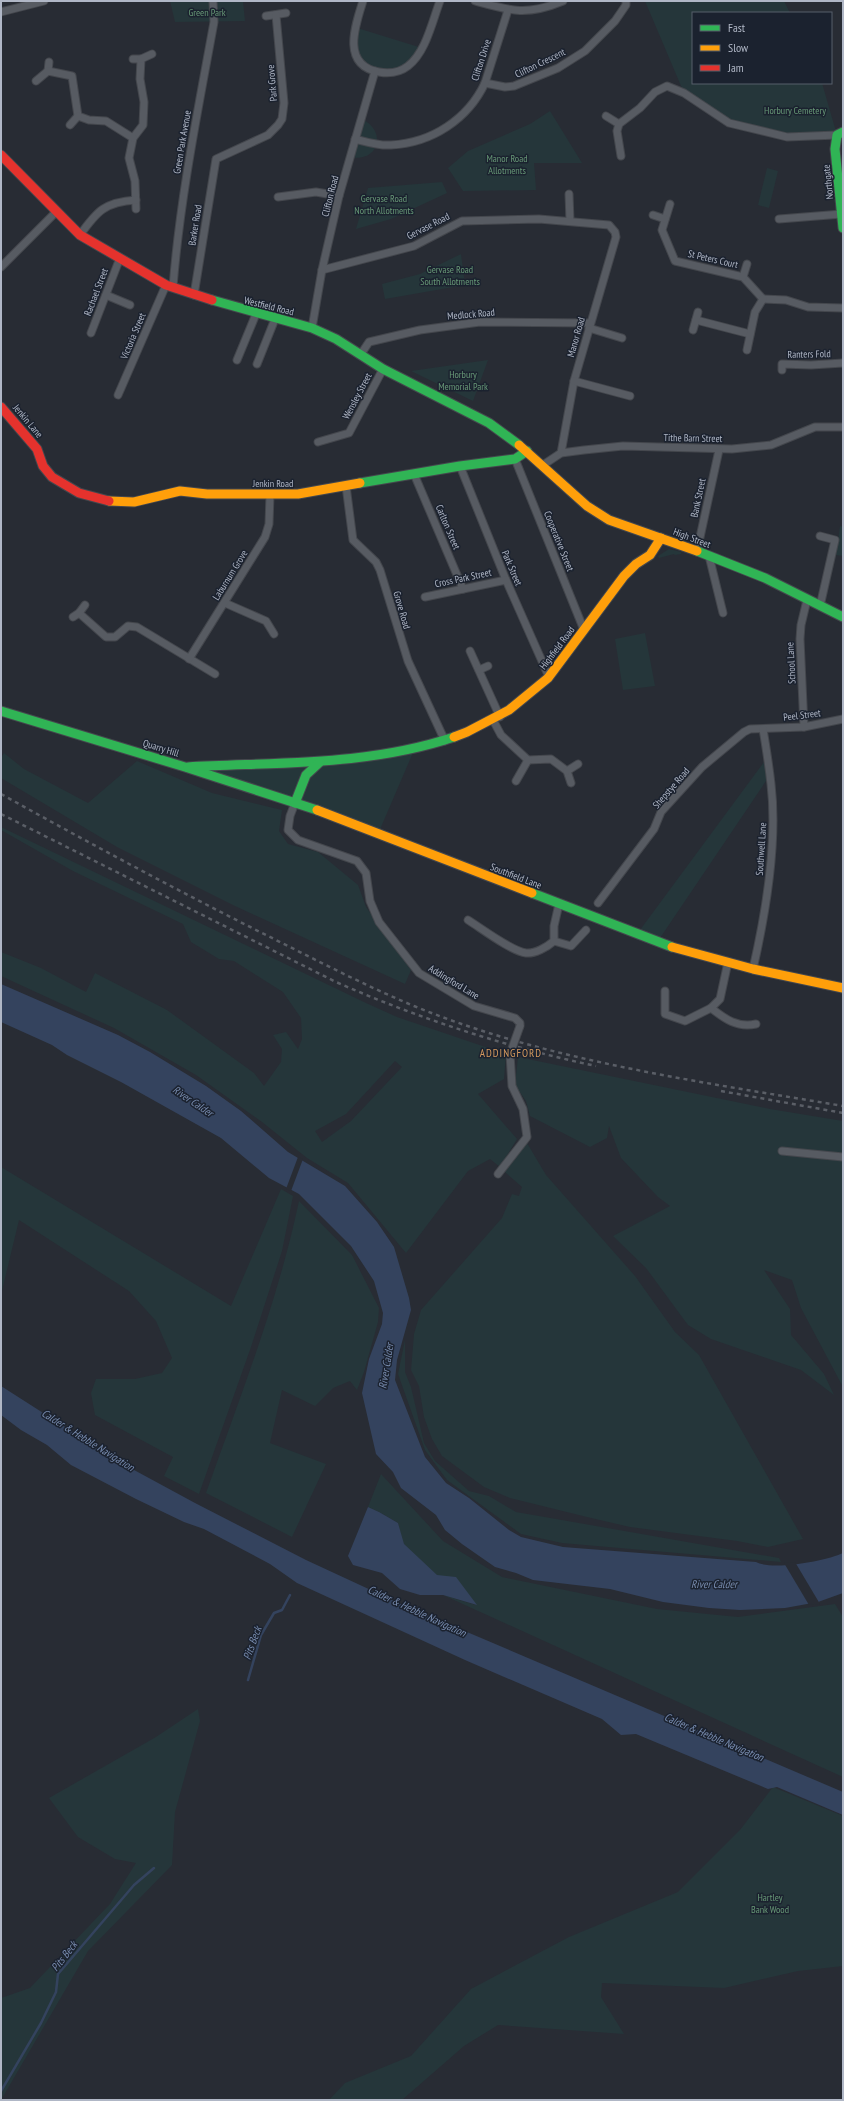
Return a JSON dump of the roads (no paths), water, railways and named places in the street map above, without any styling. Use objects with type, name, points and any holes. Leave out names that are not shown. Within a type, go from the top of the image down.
[{"type":"main road","name":"Northgate","points":[[840,134],[835,149],[843,228]]},
{"type":"main road","name":"Westfield Road","points":[[1,156],[80,234],[169,286],[256,314],[312,328],[361,354],[383,369],[489,423],[527,451],[543,465]]},
{"type":"main road","name":"Jenkin Lane","points":[[1,407],[37,449]]},
{"type":"main road","name":"Jenkin Road","points":[[37,449],[43,466],[58,481],[79,493],[115,502],[134,502],[180,491],[207,494],[298,494],[460,466],[515,459],[527,451]]},
{"type":"main road","name":"High Street","points":[[543,465],[587,506],[609,520],[697,551],[765,578],[843,617]]},
{"type":"main road","name":"Highfield Road","points":[[445,741],[497,719],[525,699],[549,677],[624,576],[636,564],[650,555],[661,538]]},
{"type":"main road","name":"Quarry Hill","points":[[1,711],[185,767],[230,764],[320,762],[379,757],[445,741]]},
{"type":"main road","points":[[295,803],[304,777],[310,769],[320,762]]},
{"type":"main road","name":"Southfield Lane","points":[[185,767],[295,803],[667,945],[753,969],[843,988]]},
{"type":"street","points":[[1,12],[44,1]]},
{"type":"street","points":[[361,2],[354,27],[354,50],[358,60],[364,66],[375,71],[388,74],[398,72],[412,61],[422,48],[440,1]]},
{"type":"street","points":[[475,1],[508,10],[535,11],[563,1]]},
{"type":"street","name":"Clifton Crescent","points":[[485,83],[505,87],[514,86],[558,68],[585,51],[615,21],[626,5],[626,1]]},
{"type":"street","name":"Green Park Avenue","points":[[169,286],[176,251],[188,162],[214,22],[213,2]]},
{"type":"street","name":"Clifton Drive","points":[[355,139],[376,144],[392,145],[421,139],[450,126],[462,115],[479,94],[485,83],[508,10]]},
{"type":"street","points":[[266,16],[286,13]]},
{"type":"street","name":"Park Grove","points":[[216,159],[268,135],[282,119],[284,103],[276,15]]},
{"type":"street","points":[[133,59],[140,60],[152,54]]},
{"type":"street","points":[[136,209],[135,181],[129,158],[133,138],[143,125],[144,102],[140,79],[140,60]]},
{"type":"street","points":[[36,80],[48,71],[49,62]]},
{"type":"street","points":[[48,71],[72,76],[78,116]]},
{"type":"street","name":"Clifton Road","points":[[312,328],[322,270],[339,196],[375,71]]},
{"type":"street","points":[[621,156],[617,132],[619,124],[635,112],[655,92],[667,86],[684,93],[729,123],[787,137],[840,134]]},
{"type":"street","points":[[78,116],[89,120],[106,121],[133,138]]},
{"type":"street","points":[[70,125],[78,116]]},
{"type":"street","points":[[606,116],[619,124]]},
{"type":"street","name":"Barker Road","points":[[194,295],[216,159]]},
{"type":"street","points":[[278,197],[316,192],[339,196]]},
{"type":"street","points":[[569,194],[570,221]]},
{"type":"street","points":[[80,234],[96,212],[104,207],[113,203],[136,200]]},
{"type":"street","name":"St Peters Court","points":[[670,204],[662,230],[675,261],[743,277],[763,299]]},
{"type":"street","points":[[1,267],[57,211]]},
{"type":"street","points":[[779,219],[842,214]]},
{"type":"street","points":[[653,215],[665,219]]},
{"type":"street","name":"Gervase Road","points":[[322,270],[414,246],[462,221],[539,219],[603,224],[609,225],[613,229]]},
{"type":"street","name":"Manor Road","points":[[561,453],[574,381],[589,325],[616,237],[613,229]]},
{"type":"street","name":"Rachael Street","points":[[91,333],[120,258]]},
{"type":"street","name":"St Peters Court","points":[[743,277],[747,264]]},
{"type":"street","name":"Victoria Street","points":[[118,396],[169,286]]},
{"type":"street","points":[[106,295],[130,305]]},
{"type":"street","points":[[747,350],[755,312],[763,299],[786,300],[808,307],[843,308]]},
{"type":"street","points":[[693,330],[698,312]]},
{"type":"street","points":[[237,360],[256,314]]},
{"type":"street","points":[[257,364],[275,319]]},
{"type":"street","points":[[696,320],[750,334]]},
{"type":"street","name":"Medlock Road","points":[[361,354],[369,342],[420,330],[480,322],[589,325],[622,338]]},
{"type":"street","name":"Ranters Fold","points":[[782,370],[782,364],[811,365],[843,363]]},
{"type":"street","name":"Wensley Street","points":[[318,442],[349,433],[383,369]]},
{"type":"street","points":[[574,381],[630,396]]},
{"type":"street","name":"Tithe Barn Street","points":[[543,465],[561,453],[623,446],[719,450],[771,445],[815,426],[843,427]]},
{"type":"street","name":"Bank Street","points":[[697,551],[719,450]]},
{"type":"street","name":"Cooperative Street","points":[[515,459],[584,630]]},
{"type":"street","name":"Park Street","points":[[460,466],[506,580],[549,677]]},
{"type":"street","name":"Carlton Street","points":[[414,474],[463,589]]},
{"type":"street","name":"Grove Road","points":[[346,486],[353,540],[376,562],[408,661],[445,741]]},
{"type":"street","name":"Laburnum Grove","points":[[189,659],[267,533],[270,495]]},
{"type":"street","points":[[820,536],[835,540],[820,606]]},
{"type":"street","points":[[709,556],[723,613]]},
{"type":"street","name":"Cross Park Street","points":[[425,596],[506,580]]},
{"type":"street","name":"School Lane","points":[[804,727],[800,639],[801,625],[808,600]]},
{"type":"street","points":[[224,603],[266,622],[274,634]]},
{"type":"street","points":[[73,617],[86,605]]},
{"type":"street","points":[[79,613],[106,637],[115,637],[128,626],[137,627],[215,674]]},
{"type":"street","points":[[470,651],[479,670],[497,719],[501,735],[528,760],[551,759],[567,771],[572,783]]},
{"type":"street","points":[[479,670],[488,666]]},
{"type":"street","name":"Peel Street","points":[[763,729],[804,727],[843,719]]},
{"type":"street","name":"Shepstye Road","points":[[598,903],[654,829],[661,812],[702,767],[744,732],[750,729],[763,729]]},
{"type":"street","name":"Southwell Lane","points":[[753,969],[767,904],[773,822],[771,784],[763,729]]},
{"type":"street","points":[[516,781],[528,760]]},
{"type":"street","points":[[567,771],[578,764]]},
{"type":"street","name":"Addingford Lane","points":[[295,803],[290,816],[288,830],[298,840],[357,861],[366,873],[370,901],[379,922],[419,972],[474,1006],[515,1018],[520,1023],[510,1054],[512,1086],[523,1109],[527,1137],[498,1174]]},
{"type":"street","points":[[468,920],[505,943],[526,953],[546,948],[554,941],[554,926],[559,904]]},
{"type":"street","points":[[554,941],[571,946],[586,930]]},
{"type":"street","points":[[665,991],[665,1014],[685,1021],[711,1008],[720,999],[728,962]]},
{"type":"street","points":[[711,1008],[730,1022],[747,1026],[756,1024]]},
{"type":"street","points":[[782,1150],[843,1157]]},
{"type":"water","name":"River Calder","points":[[1,984],[118,1035],[150,1052],[206,1086],[241,1111],[288,1152],[345,1186],[377,1222],[394,1247],[411,1310],[397,1360],[395,1380],[425,1457],[446,1483],[469,1498],[509,1530],[521,1537],[563,1547],[756,1562],[774,1566],[812,1562],[843,1553],[843,1593],[818,1602],[785,1608],[740,1610],[709,1608],[663,1602],[610,1589],[533,1580],[495,1567],[462,1544],[445,1530],[436,1515],[401,1488],[393,1472],[376,1454],[362,1393],[369,1359],[382,1324],[383,1313],[374,1281],[351,1246],[299,1194],[269,1178],[221,1138],[121,1082],[67,1055],[52,1045],[1,1022]]},
{"type":"water","name":"Calder & Hebble Navigation","points":[[1,1386],[123,1464],[306,1560],[401,1604],[843,1792],[843,1815],[777,1787],[768,1789],[636,1734],[621,1735],[602,1719],[465,1660],[297,1583],[270,1564],[204,1529],[184,1522],[136,1499],[71,1465],[47,1445],[21,1430],[1,1415]]},
{"type":"water","points":[[368,1507],[398,1523],[404,1544],[437,1575],[456,1577],[477,1605],[443,1595],[420,1595],[400,1589],[382,1573],[353,1565],[348,1556]]},
{"type":"waterway","name":"Pits Beck","points":[[248,1680],[261,1635],[274,1613],[282,1610],[290,1595]]},
{"type":"waterway","name":"Pits Beck","points":[[1,2091],[41,2023],[56,1992],[58,1974],[134,1885],[154,1868]]},
{"type":"railway","points":[[1,794],[171,886],[326,965],[414,1006],[465,1025],[517,1041],[626,1068],[843,1106]]},
{"type":"railway","points":[[1,814],[336,982],[399,1008],[464,1031],[529,1050],[596,1066]]},
{"type":"railway","points":[[721,1091],[843,1113]]},
{"type":"district","name":"ADDINGFORD","points":[[511,1053]]},
{"type":"park label","name":"Green Park","points":[[207,12]]},
{"type":"park label","name":"Horbury Cemetery","points":[[795,110]]},
{"type":"park label","name":"Manor Road Allotments","points":[[507,164]]},
{"type":"park label","name":"Gervase Road North Allotments","points":[[384,204]]},
{"type":"park label","name":"Gervase Road South Allotments","points":[[450,274]]},
{"type":"park label","name":"Horbury Memorial Park","points":[[463,380]]},
{"type":"park label","name":"Hartley Bank Wood","points":[[770,1902]]}]
